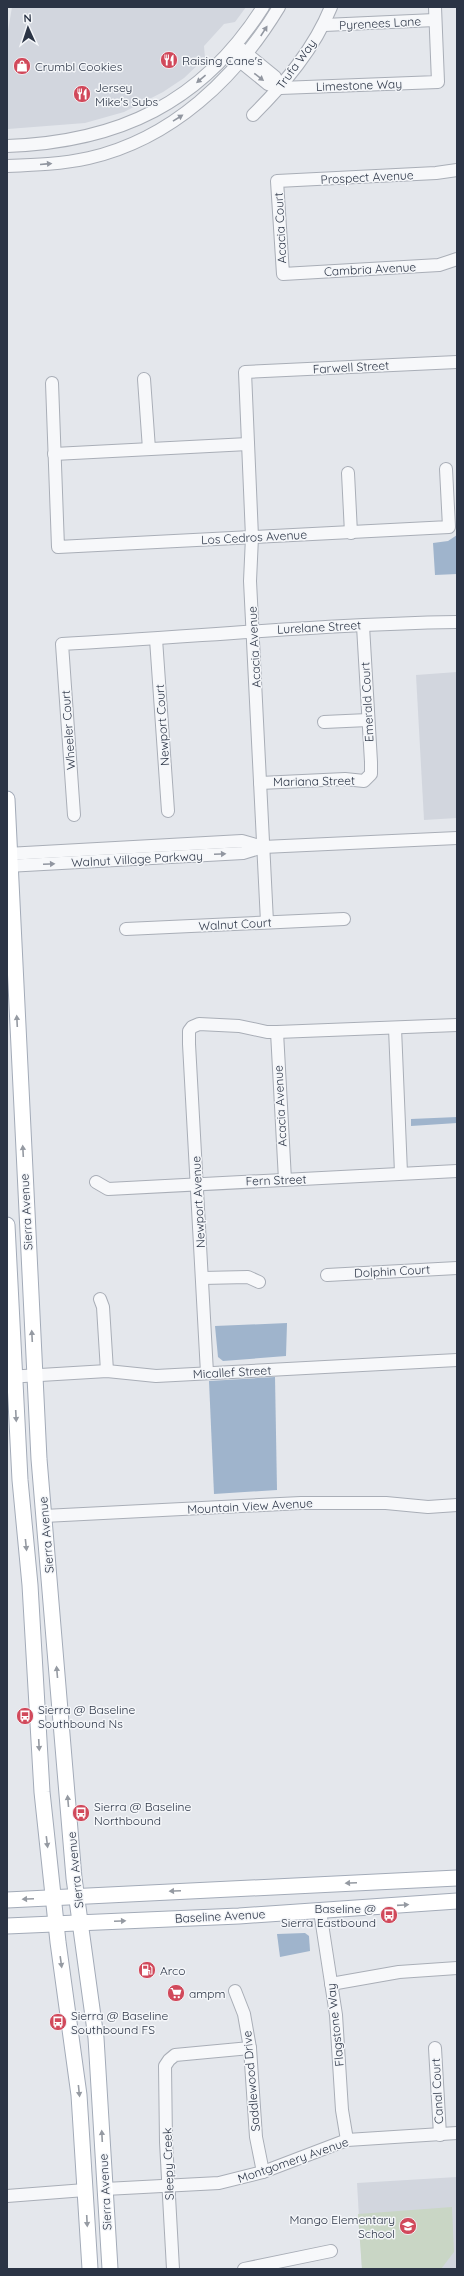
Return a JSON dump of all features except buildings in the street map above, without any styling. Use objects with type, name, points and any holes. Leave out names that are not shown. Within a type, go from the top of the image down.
[{"type":"main road","name":"Sierra Avenue","points":[[7,799],[8,860],[34,1375],[44,1516],[77,1896],[96,2038],[110,2269]]},
{"type":"main road","name":"Sierra Avenue","points":[[7,1225],[11,1377],[42,1792],[79,2095],[90,2269]]},
{"type":"main road","points":[[7,1900],[457,1878]]},
{"type":"main road","name":"Baseline Avenue","points":[[7,1926],[320,1911],[457,1902]]},
{"type":"street","points":[[7,146],[34,145],[82,138],[136,120],[170,102],[205,77],[232,48],[263,7]]},
{"type":"street","points":[[7,166],[54,164],[89,158],[144,138],[192,108],[222,82],[244,58],[279,7]]},
{"type":"street","name":"Trufa Way","points":[[253,115],[280,88],[324,26],[331,7]]},
{"type":"street","points":[[435,7],[435,20]]},
{"type":"street","name":"Pyrenees Lane","points":[[324,26],[435,20]]},
{"type":"street","name":"Limestone Way","points":[[280,88],[438,82],[435,20]]},
{"type":"street","points":[[232,48],[244,58],[275,77],[280,88]]},
{"type":"street","name":"Prospect Avenue","points":[[278,181],[436,173],[457,170]]},
{"type":"street","name":"Acacia Court","points":[[278,181],[283,274]]},
{"type":"street","name":"Cambria Avenue","points":[[283,274],[439,265],[457,259]]},
{"type":"street","name":"Farwell Street","points":[[245,372],[457,362]]},
{"type":"street","name":"Acacia Avenue","points":[[245,372],[252,537],[250,581],[254,630],[267,922]]},
{"type":"street","points":[[144,379],[149,449]]},
{"type":"street","points":[[52,383],[54,454],[248,444]]},
{"type":"street","name":"Los Cedros Avenue","points":[[54,454],[58,547],[449,527],[446,469]]},
{"type":"street","points":[[348,473],[351,532]]},
{"type":"street","name":"Lurelane Street","points":[[62,644],[156,639],[254,630],[457,622]]},
{"type":"street","name":"Emerald Court","points":[[363,626],[371,762],[371,774],[368,778]]},
{"type":"street","name":"Newport Court","points":[[156,639],[168,811]]},
{"type":"street","name":"Wheeler Court","points":[[62,644],[74,815]]},
{"type":"street","points":[[324,722],[368,720]]},
{"type":"street","name":"Mariana Street","points":[[260,783],[345,779],[364,781],[368,778]]},
{"type":"street","name":"Walnut Village Parkway","points":[[8,860],[242,853],[263,847],[457,838]]},
{"type":"street","name":"Walnut Court","points":[[126,929],[344,919]]},
{"type":"street","name":"Newport Avenue","points":[[207,1373],[189,1031],[192,1027],[199,1024],[219,1024],[277,1032]]},
{"type":"street","points":[[277,1032],[457,1025]]},
{"type":"street","points":[[395,1028],[401,1174]]},
{"type":"street","name":"Acacia Avenue","points":[[277,1032],[285,1180]]},
{"type":"street","name":"Fern Street","points":[[96,1182],[108,1189],[457,1171]]},
{"type":"street","name":"Dolphin Court","points":[[327,1275],[457,1268]]},
{"type":"street","points":[[202,1278],[248,1277],[260,1282]]},
{"type":"street","points":[[100,1299],[104,1308],[107,1371]]},
{"type":"street","name":"Micallef Street","points":[[11,1377],[107,1371],[156,1376],[457,1360]]},
{"type":"street","name":"Mountain View Avenue","points":[[44,1516],[301,1503],[386,1503],[428,1507],[457,1505]]},
{"type":"street","name":"Flagstone Way","points":[[320,1911],[336,2015],[342,2110],[347,2140]]},
{"type":"street","points":[[331,1984],[399,1972],[457,1968]]},
{"type":"street","name":"Saddlewood Drive","points":[[235,1991],[244,2014],[250,2048],[256,2137],[263,2172]]},
{"type":"street","name":"Sleepy Creek","points":[[173,2269],[168,2185],[165,2066],[175,2055],[250,2048]]},
{"type":"street","name":"Canal Court","points":[[435,2048],[440,2135]]},
{"type":"street","name":"Montgomery Avenue","points":[[105,2189],[219,2183],[263,2172],[347,2140],[457,2133]]},
{"type":"street","points":[[7,2196],[85,2190]]},
{"type":"street","points":[[244,2269],[331,2251]]},
{"type":"shaded area","points":[[12,7],[246,7],[235,22],[224,24],[204,46],[205,58],[184,78],[163,92],[124,112],[85,123],[8,129],[7,37]]},
{"type":"shaded area","points":[[457,672],[457,818],[424,820],[416,675]]},
{"type":"shaded area","name":"Mango Elementary School","points":[[457,2177],[457,2269],[362,2269],[357,2183]]},
{"type":"green space","name":"Mango Elementary School","points":[[452,2207],[454,2252],[441,2269],[362,2269],[358,2214]]},
{"type":"water","points":[[457,535],[457,574],[435,575],[433,543],[448,541]]},
{"type":"water","points":[[457,1117],[457,1123],[411,1126],[411,1119]]},
{"type":"water","points":[[287,1323],[286,1356],[223,1361],[218,1357],[215,1326]]},
{"type":"water","points":[[275,1377],[277,1490],[214,1494],[209,1381]]},
{"type":"water","points":[[305,1933],[309,1936],[310,1951],[280,1957],[277,1934]]},
{"type":"place","name":"Raising Cane's","points":[[169,60]]},
{"type":"place","name":"Crumbl Cookies","points":[[22,66]]},
{"type":"place","name":"Jersey Mike's Subs","points":[[82,94]]},
{"type":"place","name":"Sierra @ Baseline Southbound Ns","points":[[25,1716]]},
{"type":"place","name":"Sierra @ Baseline Northbound","points":[[81,1813]]},
{"type":"place","name":"Baseline @ Sierra Eastbound","points":[[389,1915]]},
{"type":"place","name":"Arco","points":[[147,1970]]},
{"type":"place","name":"ampm","points":[[176,1993]]},
{"type":"place","name":"Sierra @ Baseline Southbound FS","points":[[58,2022]]},
{"type":"place","name":"Mango Elementary School","points":[[408,2226]]}]
